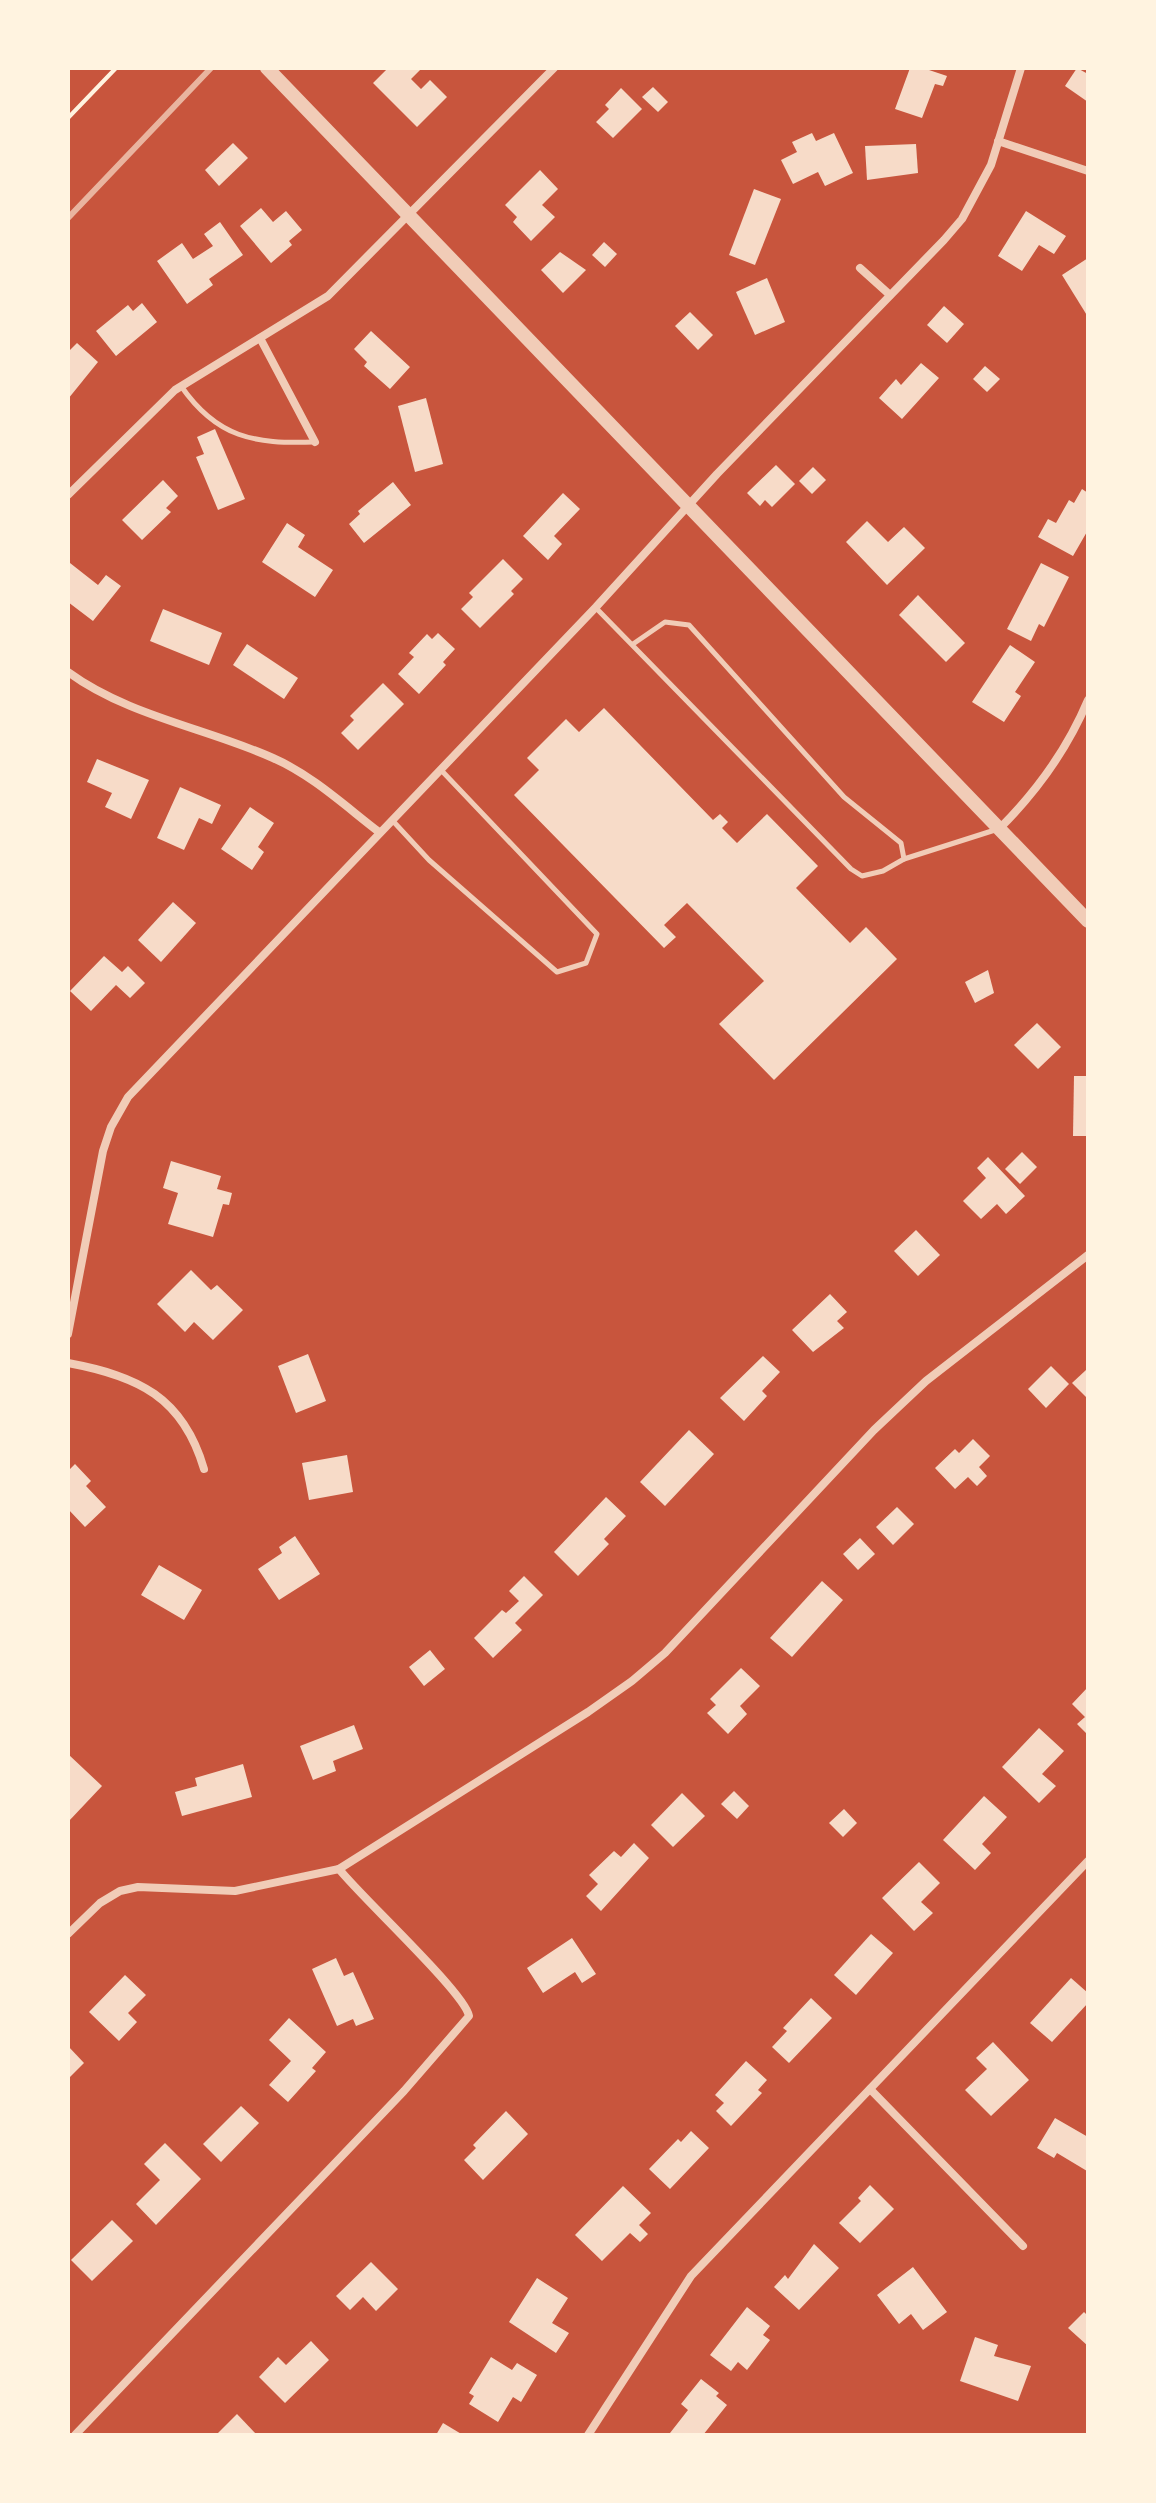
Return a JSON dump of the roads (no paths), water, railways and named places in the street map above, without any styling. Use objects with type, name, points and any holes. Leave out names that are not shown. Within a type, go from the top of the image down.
[{"type":"street","points":[[267,68],[1088,921]]},
{"type":"street","points":[[68,495],[143,418],[181,386],[328,296],[554,68]]},
{"type":"street","points":[[68,1334],[103,1151],[111,1127],[128,1097],[962,219],[978,193],[1021,68]]},
{"type":"street","points":[[998,141],[1088,171]]},
{"type":"street","points":[[860,268],[890,295]]},
{"type":"street","points":[[260,338],[315,442]]},
{"type":"street","points":[[68,672],[108,697],[276,759],[302,773],[379,832]]},
{"type":"street","points":[[1000,828],[1032,795],[1065,749],[1088,700]]},
{"type":"street","points":[[68,1934],[100,1903],[120,1891],[138,1887],[235,1891],[339,1869],[372,1852],[632,1681],[665,1653],[874,1430],[926,1381],[1088,1255]]},
{"type":"street","points":[[68,1363],[125,1377],[155,1393],[187,1426],[204,1469]]},
{"type":"street","points":[[588,2435],[691,2276],[1088,1861]]},
{"type":"street","points":[[75,2435],[465,2024],[468,2010],[448,1984],[360,1895],[339,1869]]},
{"type":"street","points":[[870,2089],[1023,2246]]},
{"type":"lane","points":[[181,386],[194,405],[219,425],[246,439],[272,444],[315,442]]},
{"type":"lane","points":[[596,607],[851,869],[862,876],[1000,828]]},
{"type":"lane","points":[[633,644],[665,622],[689,625],[844,797],[901,843],[904,859]]},
{"type":"lane","points":[[391,820],[429,860],[557,972],[586,963],[597,934],[441,770]]},
{"type":"railway","points":[[68,218],[211,68]]}]
